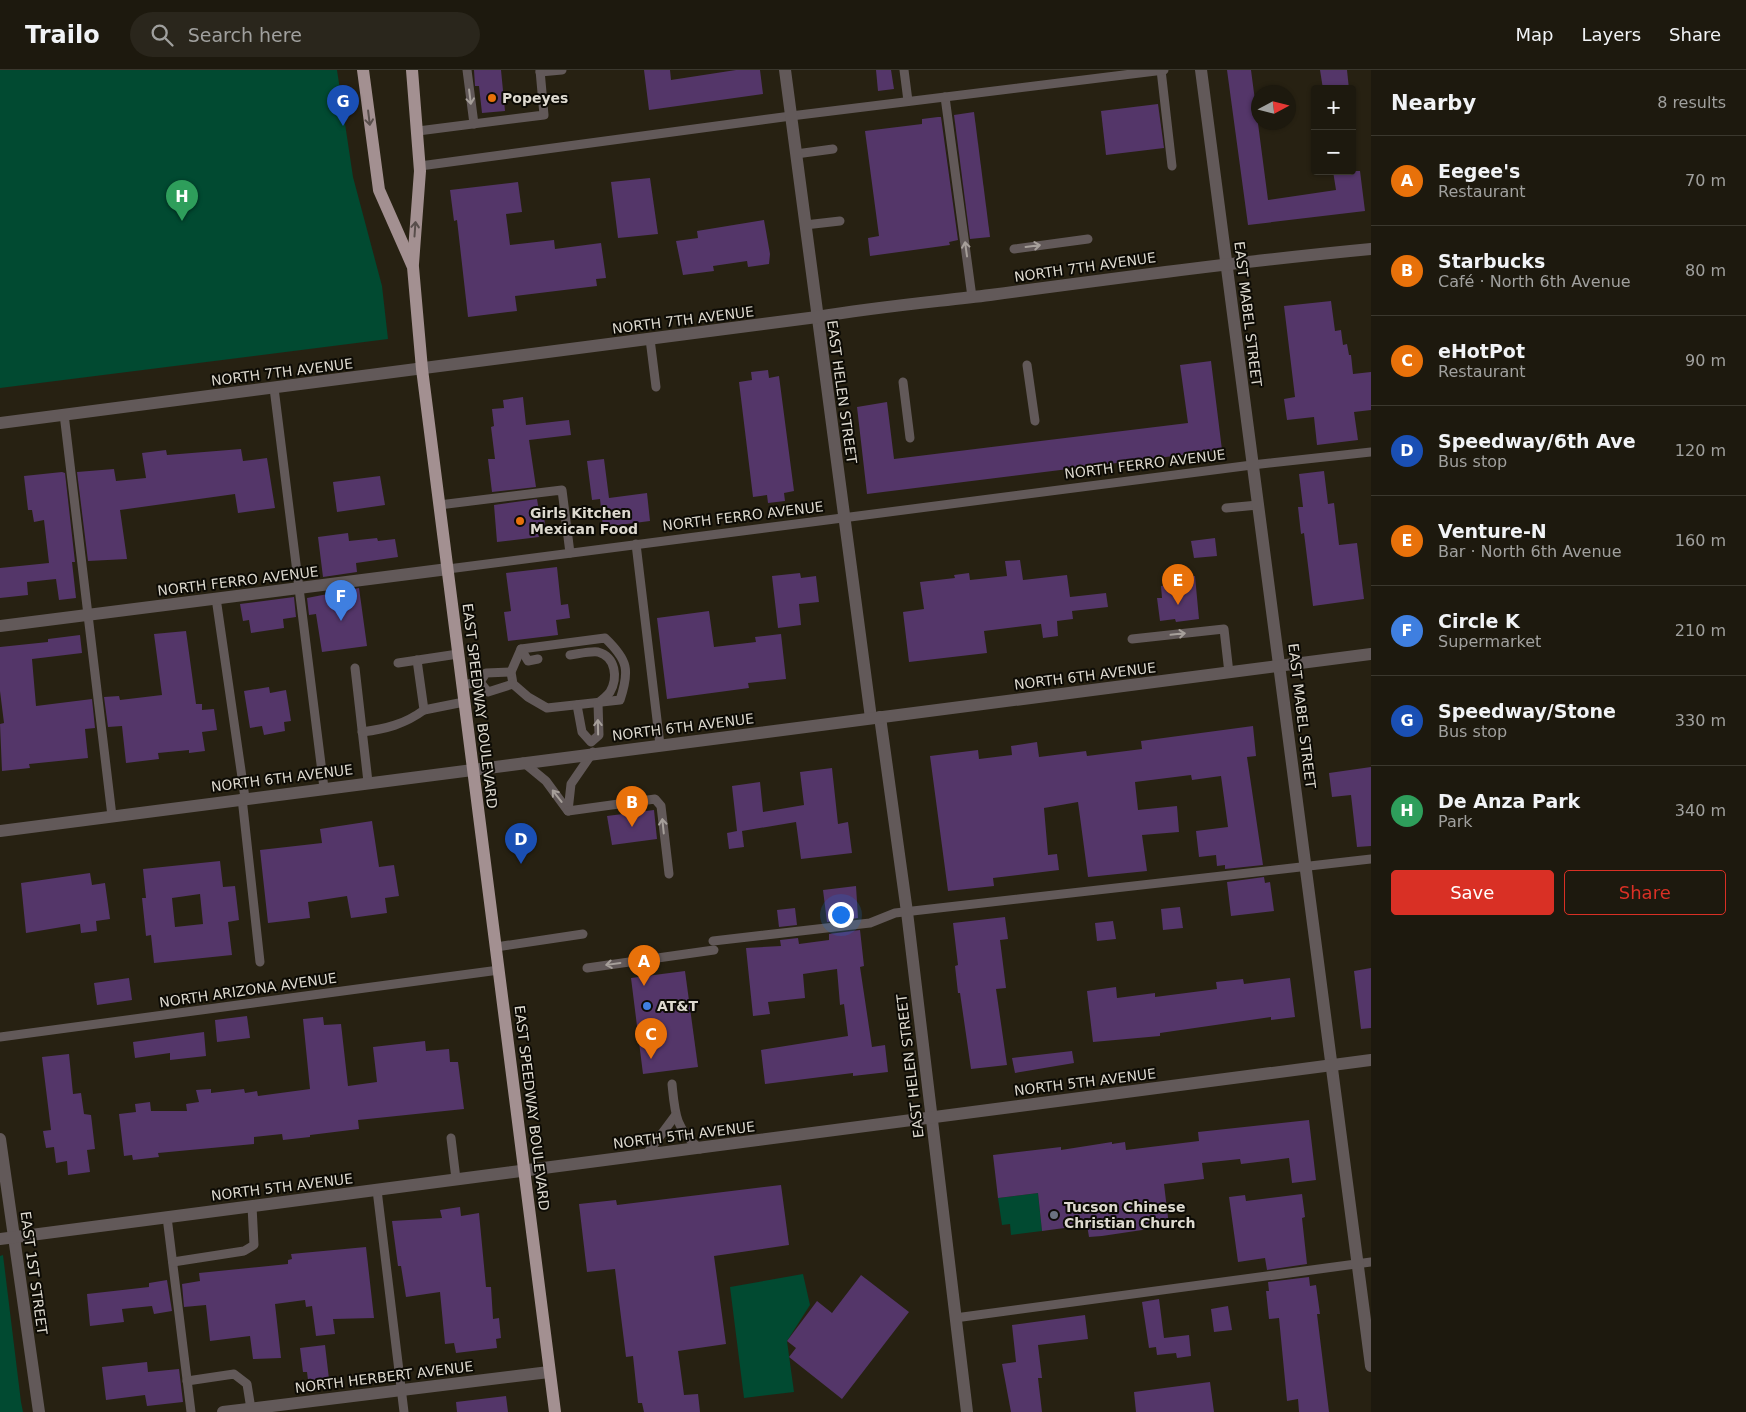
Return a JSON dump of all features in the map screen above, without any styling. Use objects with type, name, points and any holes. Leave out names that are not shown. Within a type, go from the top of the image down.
[{"type":"main road","name":"EAST SPEEDWAY BOULEVARD","points":[[363,70],[379,190],[413,267],[422,368],[526,1170],[555,1412]]},
{"type":"main road","points":[[412,70],[420,166],[413,267]]},
{"type":"street","name":"EAST HELEN STREET","points":[[786,70],[844,518],[906,912],[967,1412]]},
{"type":"street","name":"EAST MABEL STREET","points":[[1201,70],[1371,1366]]},
{"type":"street","name":"NORTH 7TH AVENUE","points":[[0,423],[1226,263],[1371,249]]},
{"type":"street","name":"NORTH FERRO AVENUE","points":[[0,626],[448,569]]},
{"type":"street","name":"NORTH 6TH AVENUE","points":[[0,831],[474,769],[522,762],[592,748],[660,745],[1371,654]]},
{"type":"street","name":"NORTH 5TH AVENUE","points":[[0,1238],[700,1149],[1371,1060]]},
{"type":"street","name":"EAST 1ST STREET","points":[[0,1139],[39,1412]]},
{"type":"street","name":"NORTH HERBERT AVENUE","points":[[223,1412],[550,1372]]},
{"type":"lane","points":[[467,70],[474,124]]},
{"type":"lane","points":[[418,131],[544,115],[540,71],[562,70]]},
{"type":"lane","points":[[904,70],[908,101]]},
{"type":"lane","points":[[1076,70],[1078,80]]},
{"type":"lane","points":[[420,166],[791,116],[1162,70],[1172,166]]},
{"type":"lane","points":[[945,97],[972,297]]},
{"type":"lane","points":[[796,154],[834,149]]},
{"type":"lane","points":[[806,225],[840,221]]},
{"type":"lane","points":[[1014,249],[1088,239]]},
{"type":"lane","points":[[650,339],[656,387]]},
{"type":"lane","points":[[1027,366],[1035,421]]},
{"type":"lane","points":[[903,382],[910,438]]},
{"type":"lane","points":[[274,388],[324,788]]},
{"type":"lane","points":[[64,414],[112,816]]},
{"type":"lane","name":"NORTH FERRO AVENUE","points":[[448,569],[1252,465],[1371,452]]},
{"type":"lane","points":[[439,505],[562,490],[570,553]]},
{"type":"lane","points":[[1226,508],[1258,504]]},
{"type":"lane","points":[[636,544],[660,745]]},
{"type":"lane","points":[[216,598],[243,798],[260,962]]},
{"type":"lane","points":[[1132,639],[1224,629],[1229,673]]},
{"type":"lane","points":[[605,638],[621,654],[626,666],[626,679],[620,700],[546,708],[513,684],[511,672],[521,649],[605,638]]},
{"type":"lane","points":[[521,649],[528,661],[538,659]]},
{"type":"lane","points":[[568,812],[571,784],[599,735],[598,703],[610,692],[615,677],[614,666],[607,657],[597,652],[570,655]]},
{"type":"lane","points":[[398,663],[458,654]]},
{"type":"lane","points":[[417,660],[424,710]]},
{"type":"lane","points":[[355,668],[368,782]]},
{"type":"lane","points":[[462,685],[480,682],[486,673],[511,672]]},
{"type":"lane","points":[[480,682],[488,692],[513,684]]},
{"type":"lane","points":[[362,732],[386,729],[402,724],[424,710],[464,702]]},
{"type":"lane","points":[[577,705],[582,732],[592,748]]},
{"type":"lane","points":[[522,762],[546,781],[568,812]]},
{"type":"lane","points":[[568,812],[655,799],[661,806],[669,874]]},
{"type":"lane","points":[[587,968],[713,946],[870,923],[894,913],[1371,859]]},
{"type":"lane","points":[[496,947],[583,934]]},
{"type":"lane","name":"NORTH ARIZONA AVENUE","points":[[0,1037],[499,970]]},
{"type":"lane","points":[[672,1084],[675,1116],[689,1140],[700,1149]]},
{"type":"lane","points":[[646,1155],[675,1116]]},
{"type":"lane","points":[[451,1138],[456,1179]]},
{"type":"lane","points":[[377,1190],[404,1412]]},
{"type":"lane","points":[[173,1262],[244,1251],[254,1245],[252,1206]]},
{"type":"lane","points":[[168,1217],[191,1412]]},
{"type":"lane","points":[[955,1318],[1371,1262]]},
{"type":"lane","points":[[187,1381],[234,1374],[247,1384],[250,1408]]},
{"type":"green space","points":[[0,70],[337,70],[353,177],[382,286],[388,339],[0,388]]},
{"type":"green space","points":[[1038,1193],[1042,1231],[1011,1235],[1010,1224],[1002,1225],[998,1198]]},
{"type":"green space","points":[[3,1255],[23,1412],[0,1412],[0,1256]]},
{"type":"green space","points":[[803,1274],[810,1305],[787,1341],[794,1392],[744,1398],[730,1287]]},
{"type":"building","name":"Popeyes","points":[[474,70],[501,70],[505,111],[482,113],[479,86],[475,86]]},
{"type":"building","points":[[644,70],[670,70],[671,80],[736,70],[760,70],[763,94],[649,110]]},
{"type":"building","points":[[876,70],[891,70],[894,89],[878,91]]},
{"type":"building","points":[[1227,70],[1251,70],[1253,85],[1251,85],[1251,130],[1259,130],[1268,200],[1336,190],[1334,175],[1356,175],[1356,171],[1360,171],[1365,211],[1248,225]]},
{"type":"building","points":[[1320,70],[1347,70],[1349,85],[1322,85]]},
{"type":"building","points":[[1158,104],[1164,148],[1106,155],[1101,111]]},
{"type":"building","points":[[974,112],[990,237],[970,239],[954,115]]},
{"type":"building","points":[[941,117],[958,240],[949,242],[950,245],[870,256],[868,238],[879,236],[865,131],[922,124],[922,119]]},
{"type":"building","points":[[650,178],[658,234],[618,238],[611,182]]},
{"type":"building","points":[[518,182],[522,212],[506,214],[510,245],[554,240],[555,249],[601,243],[606,278],[596,279],[597,286],[515,296],[517,311],[468,317],[457,220],[454,221],[450,190]]},
{"type":"building","points":[[764,220],[770,254],[769,264],[748,267],[747,261],[713,266],[714,271],[683,275],[676,241],[698,238],[697,231]]},
{"type":"building","points":[[1331,301],[1335,331],[1341,330],[1343,345],[1347,344],[1349,355],[1351,355],[1353,374],[1371,372],[1371,410],[1354,412],[1358,440],[1317,445],[1314,417],[1287,420],[1284,399],[1295,397],[1284,306]]},
{"type":"building","points":[[1211,361],[1222,450],[867,494],[857,407],[887,402],[894,459],[1188,423],[1180,365]]},
{"type":"building","points":[[768,370],[769,378],[779,376],[794,491],[784,493],[785,501],[768,503],[767,495],[753,497],[739,382],[752,380],[751,372]]},
{"type":"building","points":[[523,397],[526,425],[569,420],[571,435],[529,440],[536,487],[492,492],[488,459],[495,459],[491,427],[494,426],[492,409],[504,408],[503,400]]},
{"type":"building","points":[[241,449],[243,461],[267,458],[275,508],[238,513],[235,494],[120,510],[127,559],[88,561],[77,472],[114,469],[116,481],[146,478],[142,453],[166,450],[167,455]]},
{"type":"building","points":[[604,459],[609,498],[647,493],[650,521],[603,527],[600,499],[592,500],[587,461]]},
{"type":"building","points":[[1324,471],[1328,504],[1334,503],[1339,545],[1357,543],[1364,599],[1313,606],[1304,533],[1301,534],[1298,507],[1303,507],[1299,474]]},
{"type":"building","points":[[65,473],[75,562],[72,562],[76,598],[59,600],[56,579],[27,582],[28,595],[0,598],[0,568],[49,563],[44,520],[34,522],[32,510],[28,510],[24,476]]},
{"type":"building","points":[[380,476],[385,505],[337,512],[333,482]]},
{"type":"building","name":"Girls Kitchen Mexican Food","points":[[537,499],[539,511],[543,510],[546,531],[538,532],[539,537],[497,542],[494,505]]},
{"type":"building","points":[[348,533],[349,541],[377,538],[378,541],[395,539],[398,557],[356,563],[357,572],[323,577],[318,537]]},
{"type":"building","points":[[1215,538],[1217,556],[1194,558],[1191,541]]},
{"type":"building","points":[[1020,560],[1023,580],[1067,575],[1070,597],[1106,593],[1108,607],[1072,611],[1073,619],[1057,621],[1058,636],[1043,638],[1041,624],[984,631],[987,653],[909,662],[903,612],[924,609],[920,582],[955,578],[954,575],[969,573],[970,580],[1007,576],[1005,561]]},
{"type":"building","points":[[557,567],[561,605],[568,604],[570,618],[556,620],[558,635],[508,641],[504,612],[511,611],[506,573]]},
{"type":"building","points":[[800,573],[801,578],[816,576],[819,602],[799,604],[801,625],[778,628],[772,576]]},
{"type":"building","points":[[1195,576],[1199,619],[1176,622],[1175,619],[1160,621],[1157,598],[1162,598],[1161,586],[1166,585],[1166,580]]},
{"type":"building","points":[[359,588],[367,646],[322,652],[316,614],[309,615],[307,598]]},
{"type":"building","points":[[294,597],[296,617],[283,619],[284,628],[251,633],[249,620],[243,621],[240,604]]},
{"type":"building","points":[[709,611],[714,647],[756,642],[755,637],[781,634],[786,679],[748,683],[749,688],[667,699],[657,618]]},
{"type":"building","points":[[186,631],[196,704],[202,704],[202,710],[214,709],[217,730],[202,732],[205,751],[189,753],[189,750],[158,753],[159,759],[126,763],[122,726],[108,727],[104,697],[119,696],[120,700],[162,695],[154,634]]},
{"type":"building","points":[[80,635],[82,653],[32,659],[36,706],[92,699],[95,728],[85,729],[88,758],[29,764],[30,768],[2,771],[0,724],[4,723],[0,691],[0,647],[48,642],[48,639]]},
{"type":"building","points":[[269,687],[270,693],[286,690],[291,721],[284,722],[285,731],[264,735],[262,726],[250,728],[244,691]]},
{"type":"building","points":[[1253,726],[1256,756],[1247,757],[1263,865],[1225,869],[1225,865],[1217,866],[1216,855],[1199,857],[1196,831],[1228,827],[1221,776],[1192,780],[1191,775],[1135,782],[1138,810],[1177,806],[1179,832],[1142,835],[1147,871],[1088,877],[1078,802],[1044,808],[1048,855],[1057,854],[1059,870],[993,878],[994,886],[948,891],[930,756],[978,750],[979,759],[1012,755],[1011,746],[1037,742],[1039,757],[1086,751],[1087,756],[1142,749],[1141,741]]},
{"type":"building","points":[[1371,767],[1371,846],[1357,847],[1351,795],[1332,797],[1329,773]]},
{"type":"building","points":[[832,768],[838,824],[848,822],[852,853],[801,859],[796,822],[742,831],[744,847],[729,849],[727,833],[737,831],[732,786],[760,782],[763,812],[804,805],[800,772]]},
{"type":"building","points":[[654,810],[657,839],[612,845],[607,816]]},
{"type":"building","points":[[372,821],[379,867],[394,865],[399,896],[385,898],[387,913],[351,918],[347,896],[308,902],[310,918],[268,923],[260,850],[322,843],[320,829]]},
{"type":"building","points":[[220,861],[223,887],[235,886],[239,920],[228,922],[232,955],[154,963],[151,935],[146,936],[142,898],[146,898],[143,869]],"holes":[[[200,894],[203,924],[175,927],[172,898]]]},
{"type":"building","points":[[90,873],[92,885],[105,883],[110,919],[96,921],[97,931],[81,933],[80,924],[26,933],[21,883]]},
{"type":"building","points":[[1264,877],[1265,883],[1270,882],[1274,911],[1231,916],[1227,882]]},
{"type":"building","points":[[856,886],[858,918],[827,922],[823,890]]},
{"type":"building","points":[[1180,907],[1183,928],[1163,930],[1161,909]]},
{"type":"building","points":[[795,908],[797,925],[779,927],[777,910]]},
{"type":"building","points":[[1005,917],[1008,939],[1000,940],[1006,988],[996,989],[1007,1065],[971,1069],[960,993],[958,993],[955,966],[958,965],[953,923]]},
{"type":"building","points":[[1113,921],[1116,939],[1097,941],[1095,923]]},
{"type":"building","points":[[860,930],[864,966],[860,967],[872,1047],[885,1045],[888,1072],[853,1076],[853,1073],[765,1084],[761,1050],[848,1036],[844,1004],[840,1005],[837,969],[803,974],[805,998],[768,1002],[770,1014],[753,1016],[746,948],[781,946],[780,940],[798,938],[799,944],[829,940],[829,934]]},
{"type":"building","points":[[1371,968],[1371,1028],[1361,1029],[1354,971]]},
{"type":"building","points":[[685,971],[698,1067],[643,1074],[631,978]]},
{"type":"building","points":[[129,978],[132,1000],[97,1005],[94,983]]},
{"type":"building","points":[[1290,978],[1295,1017],[1271,1020],[1271,1017],[1160,1033],[1160,1036],[1093,1042],[1087,991],[1116,987],[1117,998],[1155,993],[1155,997],[1217,989],[1216,982],[1243,979],[1244,984]]},
{"type":"building","points":[[247,1016],[250,1038],[217,1042],[215,1020]]},
{"type":"building","points":[[323,1017],[324,1025],[341,1024],[348,1086],[377,1082],[373,1047],[425,1041],[426,1051],[449,1049],[450,1062],[458,1062],[464,1109],[358,1120],[359,1129],[310,1135],[310,1137],[283,1140],[282,1134],[254,1137],[254,1144],[158,1153],[159,1157],[133,1160],[132,1155],[124,1156],[119,1114],[136,1112],[135,1104],[150,1102],[151,1111],[187,1111],[186,1104],[199,1102],[196,1090],[211,1089],[211,1093],[244,1089],[245,1093],[257,1091],[258,1096],[310,1089],[303,1019]]},
{"type":"building","points":[[204,1032],[206,1056],[170,1060],[170,1053],[135,1058],[133,1042]]},
{"type":"building","points":[[1072,1051],[1074,1063],[1015,1073],[1012,1058]]},
{"type":"building","points":[[69,1054],[73,1094],[81,1093],[84,1114],[91,1115],[95,1149],[87,1150],[90,1172],[68,1175],[67,1161],[56,1163],[54,1147],[46,1148],[43,1131],[51,1130],[42,1057]]},
{"type":"building","points":[[1309,1120],[1316,1180],[1292,1183],[1289,1158],[1241,1164],[1240,1159],[1202,1163],[1204,1179],[1164,1184],[1169,1226],[1089,1237],[1087,1225],[1042,1231],[1038,1193],[998,1198],[993,1155],[1061,1147],[1061,1150],[1112,1142],[1112,1144],[1125,1142],[1126,1150],[1199,1141],[1198,1132]]},
{"type":"building","points":[[781,1185],[789,1245],[714,1256],[726,1344],[678,1351],[684,1395],[698,1394],[700,1412],[644,1412],[642,1403],[638,1403],[633,1356],[626,1357],[615,1269],[587,1272],[579,1204],[616,1200],[617,1205]]},
{"type":"building","points":[[1302,1194],[1305,1217],[1302,1218],[1307,1264],[1267,1270],[1265,1258],[1238,1262],[1229,1197],[1245,1195],[1246,1201]]},
{"type":"building","points":[[460,1207],[461,1216],[479,1213],[486,1287],[491,1287],[493,1319],[499,1318],[501,1338],[496,1339],[497,1348],[456,1353],[454,1343],[445,1344],[440,1292],[406,1297],[401,1266],[398,1266],[392,1221],[442,1218],[440,1210]]},
{"type":"building","points":[[366,1247],[374,1318],[333,1319],[335,1334],[316,1336],[312,1306],[306,1307],[305,1300],[275,1304],[281,1358],[253,1359],[250,1336],[210,1341],[206,1305],[184,1307],[182,1284],[200,1281],[199,1273],[288,1264],[288,1260],[292,1259],[291,1254]]},
{"type":"building","points":[[861,1275],[909,1312],[842,1399],[789,1357],[796,1348],[787,1341],[817,1301],[832,1313]]},
{"type":"building","points":[[1309,1277],[1310,1286],[1316,1285],[1320,1314],[1317,1314],[1329,1412],[1299,1412],[1298,1399],[1287,1401],[1279,1318],[1269,1319],[1266,1291],[1269,1291],[1268,1282]]},
{"type":"building","points":[[167,1280],[172,1311],[154,1314],[152,1306],[122,1309],[124,1322],[90,1326],[87,1294],[149,1287],[149,1283]]},
{"type":"building","points":[[1159,1299],[1164,1338],[1189,1335],[1191,1356],[1177,1358],[1176,1353],[1157,1355],[1156,1347],[1149,1348],[1142,1302]]},
{"type":"building","points":[[1228,1306],[1232,1330],[1214,1332],[1211,1309]]},
{"type":"building","points":[[1085,1315],[1088,1339],[1038,1345],[1042,1378],[1038,1378],[1042,1412],[1011,1412],[1002,1364],[1016,1362],[1012,1325]]},
{"type":"building","points":[[325,1345],[329,1379],[308,1380],[307,1372],[303,1372],[300,1348]]},
{"type":"building","points":[[147,1362],[148,1372],[179,1369],[183,1402],[147,1406],[145,1395],[106,1400],[102,1367]]},
{"type":"building","points":[[1210,1382],[1214,1412],[1136,1412],[1134,1392]]},
{"type":"building","points":[[506,1396],[508,1412],[457,1412],[456,1402]]},
{"type":"place","name":"Popeyes","points":[[492,98]]},
{"type":"place","name":"Speedway/Stone","points":[[343,126]]},
{"type":"place","name":"De Anza Park","points":[[182,221]]},
{"type":"place","name":"Girls Kitchen Mexican Food","points":[[520,521]]},
{"type":"place","name":"Venture-N","points":[[1178,605]]},
{"type":"place","name":"Circle K","points":[[341,621]]},
{"type":"place","name":"Starbucks","points":[[632,827]]},
{"type":"place","name":"Speedway/6th Ave","points":[[521,864]]},
{"type":"place","name":"Eegee's","points":[[644,986]]},
{"type":"place","name":"AT&T","points":[[647,1006]]},
{"type":"place","name":"eHotPot","points":[[651,1059]]},
{"type":"place","name":"Tucson Chinese Christian Church","points":[[1054,1215]]}]
